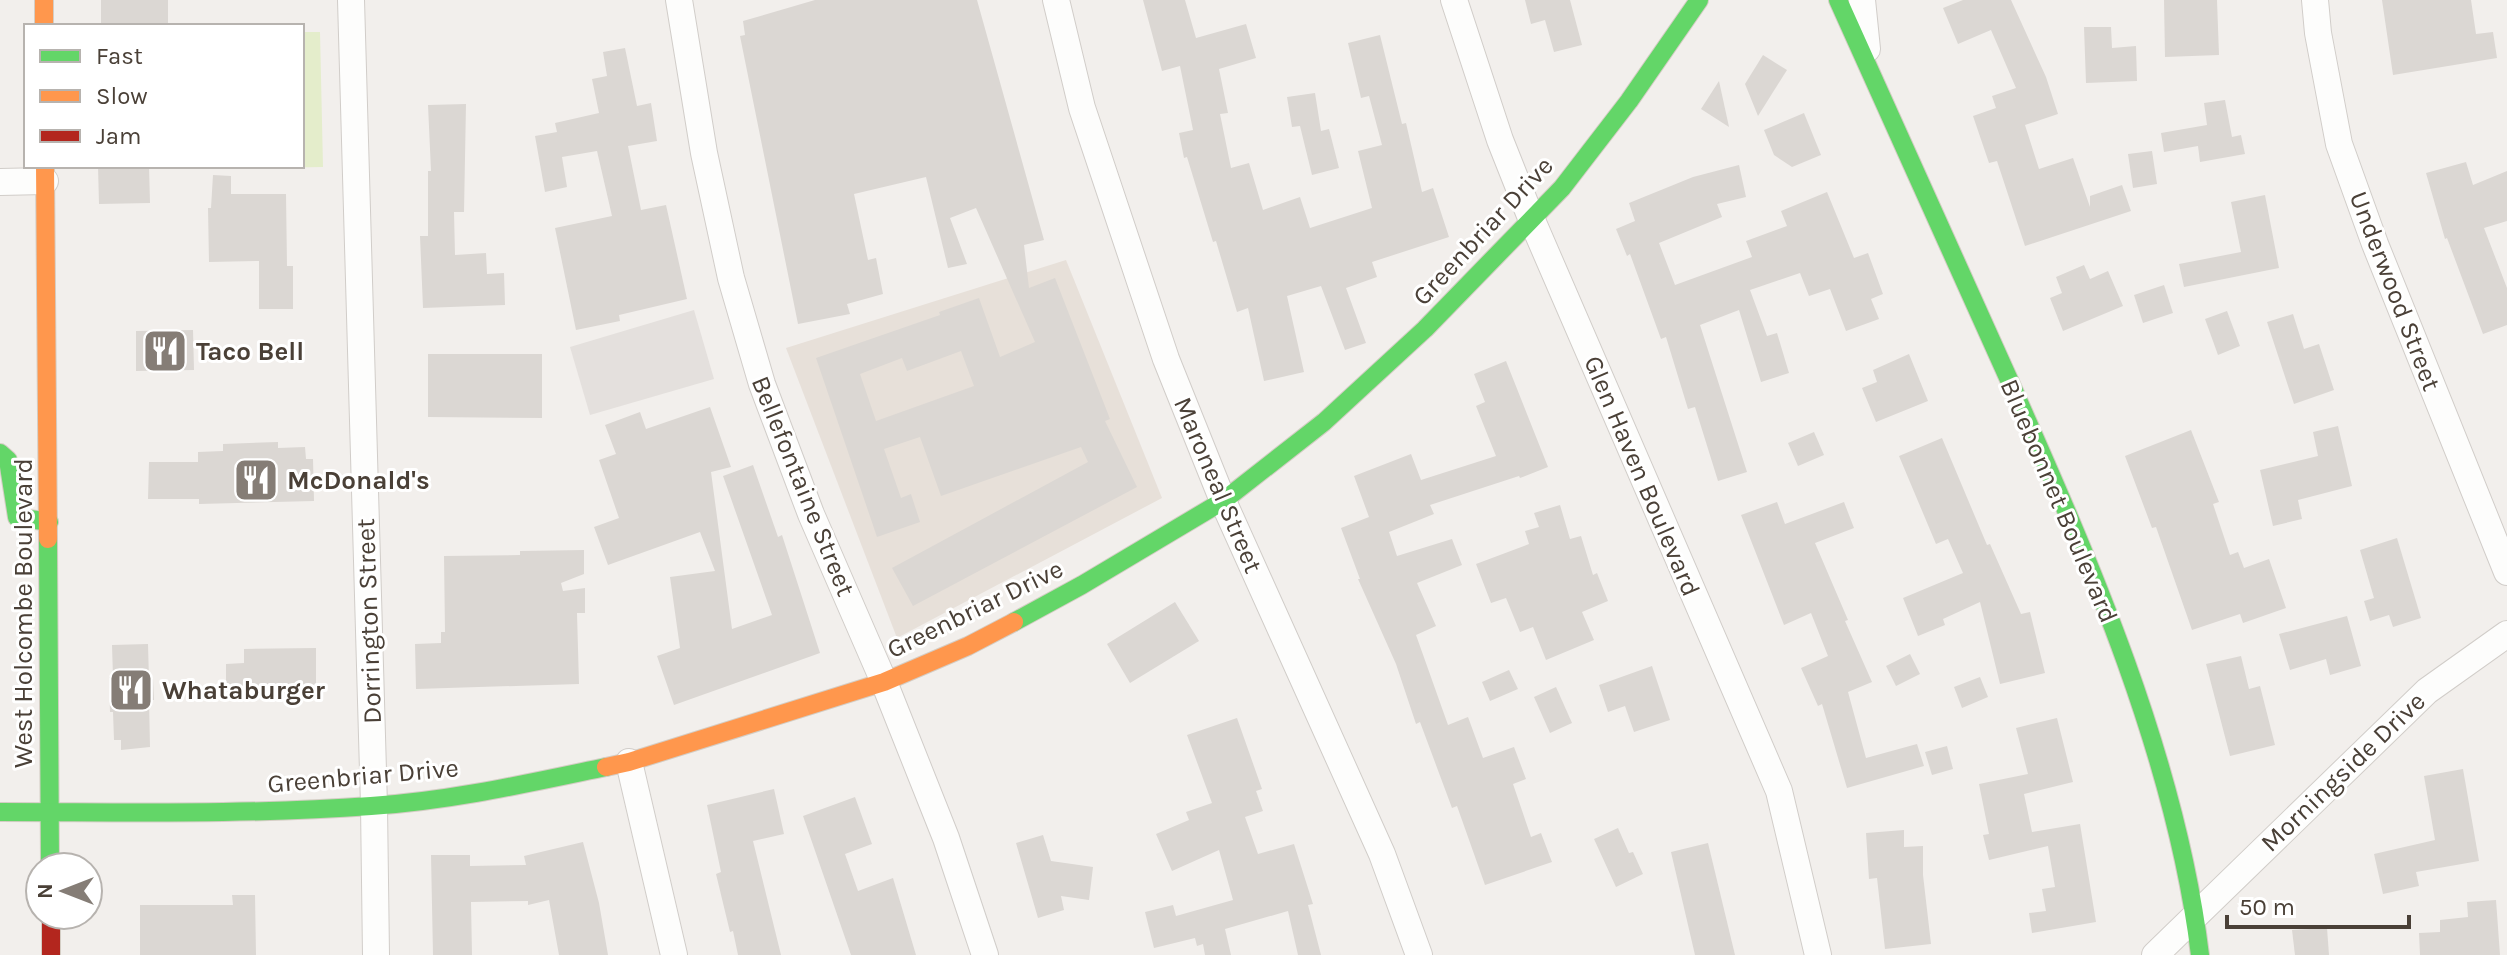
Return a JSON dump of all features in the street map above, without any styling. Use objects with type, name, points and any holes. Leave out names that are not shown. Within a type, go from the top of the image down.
[{"type":"main road","points":[[44,0],[44,24]]},
{"type":"main road","name":"Greenbriar Drive","points":[[0,812],[255,811],[374,806],[502,788],[629,762],[884,682],[968,646],[1082,585],[1223,501],[1324,422],[1414,340],[1562,188],[1629,101],[1699,0]]},
{"type":"main road","name":"Bluebonnet Boulevard","points":[[1838,0],[2069,514],[2134,682],[2167,796],[2195,914],[2200,955]]},
{"type":"main road","name":"West Holcombe Boulevard","points":[[45,174],[50,851]]},
{"type":"main road","points":[[0,453],[8,460],[17,517],[49,522]]},
{"type":"main road","points":[[51,931],[51,955]]},
{"type":"street","name":"Dorrington Street","points":[[351,0],[376,955]]},
{"type":"street","name":"Bellefontaine Street","points":[[679,0],[704,153],[745,332],[811,514],[884,682],[946,838],[985,955]]},
{"type":"street","name":"Maroneal Street","points":[[1056,0],[1082,108],[1166,359],[1223,501],[1382,854],[1419,955]]},
{"type":"street","name":"Glen Haven Boulevard","points":[[1454,0],[1500,140],[1531,218],[1779,791],[1818,955]]},
{"type":"street","name":"Bluebonnet Boulevard","points":[[1862,0],[1868,64]]},
{"type":"street","name":"Underwood Street","points":[[2315,0],[2318,33],[2339,144],[2375,244],[2507,572]]},
{"type":"street","points":[[0,182],[45,174]]},
{"type":"street","name":"Morningside Drive","points":[[2155,955],[2427,691],[2507,634]]},
{"type":"street","points":[[629,762],[674,955]]},
{"type":"shaded area","points":[[1066,260],[1162,498],[897,638],[786,348]]},
{"type":"shaded area","points":[[694,310],[714,379],[590,415],[570,347]]},
{"type":"green space","points":[[304,32],[320,32],[323,167],[304,167]]},
{"type":"building","points":[[101,0],[168,0],[168,24],[101,24]]},
{"type":"building","points":[[815,0],[977,0],[1044,240],[1024,245],[1029,288],[1055,278],[1110,419],[1105,421],[1137,487],[913,606],[892,568],[1088,462],[1081,447],[941,496],[920,437],[884,449],[901,498],[911,494],[920,522],[877,537],[816,358],[940,315],[939,312],[979,298],[1000,357],[1035,342],[976,208],[950,218],[967,264],[948,268],[926,177],[854,194],[868,260],[876,258],[883,294],[847,304],[850,314],[798,324],[740,36],[745,35],[743,21]],"holes":[[[961,351],[974,386],[876,421],[860,374],[902,358],[907,371]]]},
{"type":"building","points":[[1143,0],[1185,0],[1196,38],[1246,24],[1256,58],[1219,69],[1228,113],[1220,114],[1231,168],[1249,163],[1263,210],[1300,197],[1310,228],[1372,208],[1358,151],[1382,145],[1369,96],[1361,98],[1348,43],[1380,35],[1422,192],[1433,188],[1449,237],[1372,262],[1377,277],[1346,288],[1366,343],[1345,350],[1321,286],[1287,296],[1304,372],[1264,381],[1248,308],[1237,312],[1216,241],[1213,242],[1187,157],[1184,158],[1179,133],[1193,130],[1180,66],[1162,71]]},
{"type":"building","points":[[1525,0],[1570,0],[1582,45],[1554,52],[1545,20],[1531,24]]},
{"type":"building","points":[[1963,0],[2011,0],[2046,77],[2058,114],[2025,125],[2039,169],[2073,158],[2090,207],[2090,196],[2122,185],[2131,211],[2025,246],[1997,161],[1989,163],[1973,116],[1996,108],[1992,96],[2016,88],[1991,30],[1958,44],[1943,8]]},
{"type":"building","points":[[2164,0],[2217,0],[2219,55],[2165,57]]},
{"type":"building","points":[[2382,0],[2471,0],[2476,34],[2493,32],[2497,58],[2393,75]]},
{"type":"building","points":[[2084,27],[2111,27],[2112,48],[2136,46],[2137,81],[2086,83]]},
{"type":"building","points":[[625,48],[637,106],[651,103],[657,141],[628,146],[641,210],[666,205],[687,299],[619,315],[620,321],[576,330],[555,228],[612,216],[597,151],[562,157],[567,187],[545,192],[535,136],[557,132],[555,123],[599,113],[592,79],[607,76],[603,52]]},
{"type":"building","points":[[1763,55],[1787,70],[1758,116],[1745,84]]},
{"type":"building","points":[[1719,81],[1729,127],[1701,109]]},
{"type":"building","points":[[1315,93],[1321,131],[1329,129],[1339,168],[1312,175],[1300,126],[1292,127],[1287,97]]},
{"type":"building","points":[[2225,100],[2232,137],[2241,135],[2245,154],[2200,162],[2198,146],[2164,152],[2161,133],[2207,125],[2204,103]]},
{"type":"building","points":[[466,104],[464,212],[454,212],[455,255],[486,253],[487,274],[504,273],[505,305],[423,308],[420,236],[428,236],[428,171],[431,171],[428,105]]},
{"type":"building","points":[[1804,113],[1821,155],[1792,167],[1774,155],[1764,130]]},
{"type":"building","points":[[2152,151],[2157,184],[2133,188],[2128,154]]},
{"type":"building","points":[[2466,162],[2473,185],[2507,171],[2507,221],[2484,228],[2507,288],[2507,325],[2483,334],[2445,239],[2426,173]]},
{"type":"building","points":[[1739,165],[1746,197],[1717,204],[1722,217],[1659,243],[1675,285],[1752,257],[1746,241],[1787,226],[1781,211],[1827,192],[1854,258],[1868,253],[1883,294],[1871,299],[1879,319],[1846,331],[1830,289],[1809,296],[1800,273],[1750,290],[1767,336],[1777,333],[1789,373],[1761,382],[1739,310],[1700,325],[1747,472],[1718,481],[1695,407],[1688,409],[1666,337],[1661,339],[1630,254],[1627,256],[1616,229],[1635,221],[1629,203],[1693,177]]},
{"type":"building","points":[[98,168],[149,168],[150,203],[99,204]]},
{"type":"building","points":[[213,175],[231,176],[231,194],[286,194],[287,266],[293,266],[293,309],[259,309],[259,261],[209,262],[208,208],[211,208]]},
{"type":"building","points":[[2265,195],[2279,268],[2184,287],[2179,264],[2241,252],[2231,202]]},
{"type":"building","points":[[2084,265],[2090,279],[2108,271],[2123,306],[2063,331],[2050,298],[2062,293],[2056,277]]},
{"type":"building","points":[[2164,285],[2173,313],[2143,323],[2134,295]]},
{"type":"building","points":[[2227,311],[2240,346],[2218,355],[2205,319]]},
{"type":"building","points":[[2293,314],[2304,349],[2319,344],[2334,390],[2294,404],[2267,322]]},
{"type":"building","name":"Taco Bell","points":[[193,330],[194,370],[136,371],[136,331]]},
{"type":"building","points":[[428,354],[542,354],[542,418],[428,417]]},
{"type":"building","points":[[1909,354],[1928,401],[1876,422],[1862,388],[1877,382],[1873,370]]},
{"type":"building","points":[[1506,361],[1548,467],[1430,505],[1434,514],[1389,532],[1397,556],[1452,539],[1462,565],[1417,583],[1436,626],[1416,635],[1448,725],[1468,717],[1483,758],[1514,747],[1526,779],[1513,784],[1531,837],[1541,833],[1552,862],[1485,885],[1457,806],[1452,808],[1420,722],[1416,724],[1396,664],[1358,579],[1341,528],[1369,517],[1354,476],[1411,454],[1421,480],[1496,456],[1476,406],[1485,402],[1474,374]]},
{"type":"building","points":[[710,407],[731,467],[711,472],[732,629],[772,615],[723,476],[753,465],[778,537],[782,535],[820,653],[674,705],[657,656],[680,648],[670,577],[715,571],[700,532],[608,565],[594,527],[619,518],[599,460],[616,454],[605,425],[640,412],[646,429]]},
{"type":"building","points":[[2338,426],[2352,486],[2298,500],[2302,519],[2273,526],[2260,470],[2318,456],[2313,432]]},
{"type":"building","points":[[2191,430],[2219,502],[2213,504],[2230,555],[2238,552],[2244,568],[2269,559],[2286,608],[2243,623],[2240,614],[2192,630],[2156,527],[2152,528],[2125,456]]},
{"type":"building","points":[[1814,432],[1824,455],[1798,466],[1788,443]]},
{"type":"building","points":[[1942,438],[1987,545],[1990,544],[2021,614],[2030,612],[2045,673],[2000,684],[1980,602],[1943,619],[1945,625],[1918,636],[1903,598],[1963,573],[1948,539],[1936,544],[1899,456]]},
{"type":"building","name":"McDonald's","points":[[278,442],[278,448],[305,447],[306,459],[313,459],[314,501],[199,504],[199,499],[148,499],[149,462],[198,462],[198,452],[223,451],[223,444]]},
{"type":"building","points":[[1777,502],[1785,524],[1844,502],[1854,528],[1815,543],[1872,682],[1848,692],[1866,758],[1917,744],[1924,766],[1847,788],[1822,704],[1818,706],[1801,668],[1828,656],[1811,613],[1784,625],[1741,515]]},
{"type":"building","points":[[1560,505],[1570,539],[1581,536],[1593,575],[1597,573],[1608,601],[1582,612],[1594,640],[1546,660],[1533,627],[1520,632],[1506,598],[1491,603],[1476,564],[1529,544],[1525,531],[1539,527],[1534,513]]},
{"type":"building","points":[[2397,538],[2421,618],[2393,627],[2389,615],[2370,621],[2364,601],[2374,598],[2360,550]]},
{"type":"building","points":[[584,550],[584,574],[561,583],[563,591],[585,588],[585,613],[577,613],[579,684],[416,689],[415,644],[441,643],[441,632],[445,632],[444,556]]},
{"type":"building","points":[[1175,602],[1199,641],[1130,683],[1107,644]]},
{"type":"building","points":[[2347,616],[2361,666],[2330,675],[2326,659],[2290,670],[2279,634]]},
{"type":"building","name":"Whataburger","points":[[148,644],[149,680],[153,679],[154,700],[149,700],[150,747],[121,750],[121,740],[114,740],[113,712],[110,712],[112,645]]},
{"type":"building","points":[[316,648],[316,688],[226,689],[226,664],[244,663],[244,649]]},
{"type":"building","points":[[1910,654],[1920,674],[1896,686],[1886,666]]},
{"type":"building","points":[[2241,656],[2249,689],[2260,686],[2275,745],[2230,756],[2206,664]]},
{"type":"building","points":[[1652,666],[1670,720],[1634,732],[1625,706],[1608,712],[1599,685]]},
{"type":"building","points":[[1509,670],[1518,689],[1490,701],[1482,682]]},
{"type":"building","points":[[1980,677],[1988,697],[1962,708],[1954,687]]},
{"type":"building","points":[[1556,687],[1572,723],[1550,733],[1534,697]]},
{"type":"building","points":[[1237,718],[1262,789],[1256,791],[1263,811],[1245,817],[1258,854],[1294,844],[1313,904],[1308,905],[1321,955],[1298,955],[1288,911],[1225,929],[1231,955],[1205,955],[1203,944],[1197,946],[1195,938],[1154,948],[1145,912],[1173,905],[1176,916],[1233,900],[1219,850],[1172,871],[1156,834],[1189,820],[1186,812],[1212,803],[1187,735]]},
{"type":"building","points":[[2057,718],[2073,782],[2024,794],[2032,832],[2080,824],[2096,922],[2032,933],[2029,913],[2046,911],[2042,889],[2055,887],[2048,846],[1989,860],[1983,835],[1989,834],[1979,784],[2028,774],[2016,728]]},
{"type":"building","points":[[1947,746],[1953,769],[1932,775],[1925,752]]},
{"type":"building","points":[[2463,769],[2479,861],[2416,872],[2419,886],[2383,894],[2374,854],[2435,840],[2424,776]]},
{"type":"building","points":[[774,789],[784,834],[753,841],[781,955],[738,955],[716,874],[721,872],[707,805]]},
{"type":"building","points":[[855,797],[872,844],[845,854],[858,891],[893,878],[916,955],[851,955],[803,816]]},
{"type":"building","points":[[1618,828],[1643,874],[1616,887],[1594,839]]},
{"type":"building","points":[[1904,830],[1904,847],[1923,846],[1931,944],[1885,949],[1877,878],[1869,879],[1866,833]]},
{"type":"building","points":[[1043,835],[1051,861],[1093,867],[1089,900],[1061,896],[1064,910],[1038,918],[1016,843]]},
{"type":"building","points":[[583,842],[599,903],[608,955],[559,955],[549,900],[528,905],[528,901],[471,902],[472,955],[433,955],[431,855],[470,855],[470,866],[526,865],[524,856]]},
{"type":"building","points":[[1708,843],[1735,955],[1695,955],[1671,852]]},
{"type":"building","points":[[232,895],[255,895],[256,955],[140,955],[140,905],[233,905]]},
{"type":"building","points":[[2496,900],[2500,955],[2420,955],[2419,933],[2440,932],[2440,920],[2468,917],[2467,902]]},
{"type":"building","points":[[2327,928],[2329,955],[2295,955],[2292,930]]},
{"type":"traffic: fast","points":[[1014,622],[1223,501],[1324,422],[1425,329],[1562,188],[1629,101],[1699,0]]},
{"type":"traffic: fast","points":[[1838,0],[2010,382],[2099,590],[2126,662],[2171,808],[2188,881],[2200,955]]},
{"type":"traffic: fast","points":[[0,453],[8,460],[17,517],[49,522]]},
{"type":"traffic: fast","points":[[48,539],[50,851]]},
{"type":"traffic: fast","points":[[0,812],[232,812],[401,804],[460,796],[606,767]]},
{"type":"traffic: slow","points":[[44,0],[44,24]]},
{"type":"traffic: slow","points":[[45,168],[48,539]]},
{"type":"traffic: slow","points":[[606,767],[884,682],[968,646],[1014,622]]},
{"type":"traffic: jam","points":[[51,931],[51,955]]},
{"type":"place","name":"Taco Bell","points":[[165,351]]},
{"type":"place","name":"McDonald's","points":[[256,480]]},
{"type":"place","name":"Whataburger","points":[[131,690]]}]
